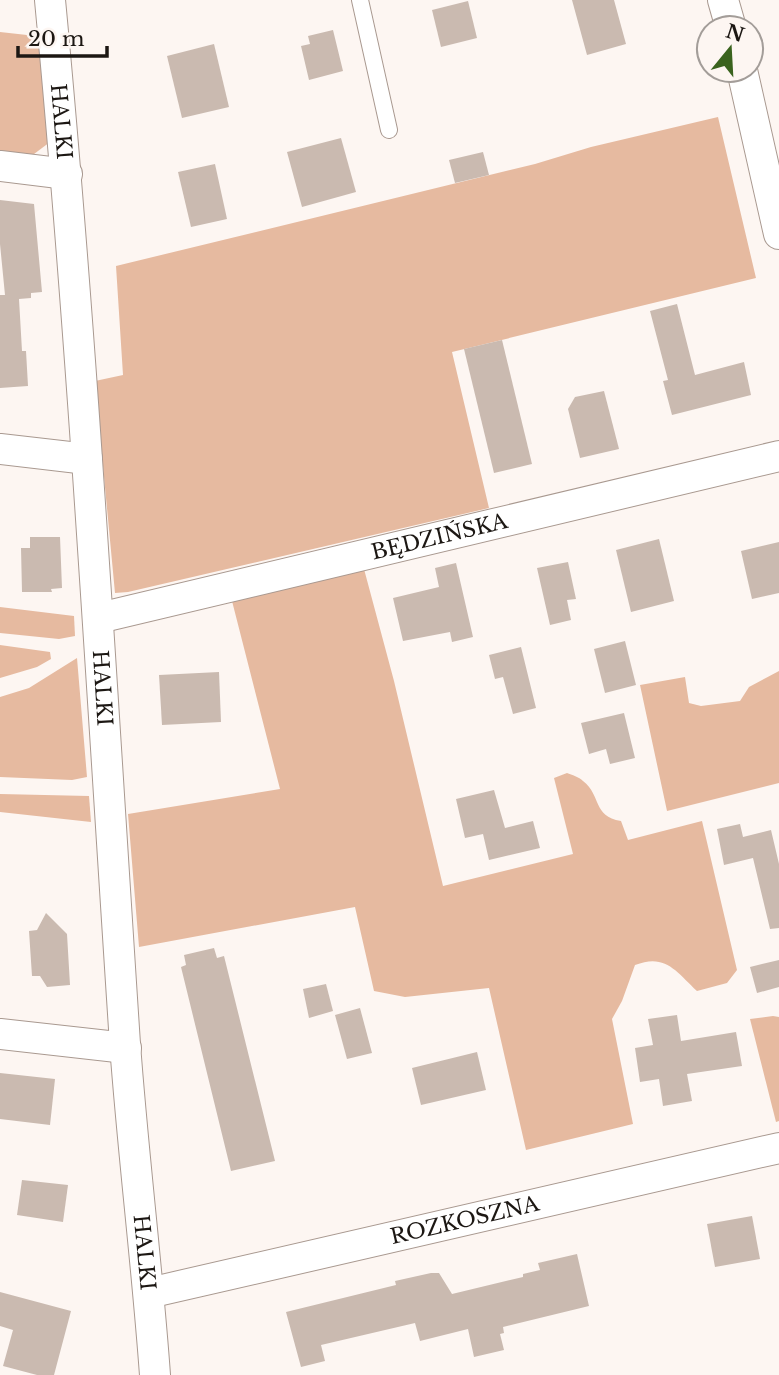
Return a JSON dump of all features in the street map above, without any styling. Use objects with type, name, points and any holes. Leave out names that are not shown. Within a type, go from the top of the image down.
[{"type":"street","name":"HALKI","points":[[50,0],[67,174],[126,1048],[155,1375]]},
{"type":"street","points":[[745,84],[779,234]]},
{"type":"street","points":[[0,166],[67,174]]},
{"type":"street","points":[[0,449],[87,459]]},
{"type":"street","name":"BĘDZIŃSKA","points":[[99,618],[779,456]]},
{"type":"street","points":[[0,1034],[126,1048]]},
{"type":"street","name":"ROZKOSZNA","points":[[149,1293],[779,1148]]},
{"type":"lane","points":[[360,0],[389,130]]},
{"type":"shaded area","points":[[0,32],[45,37],[54,139],[30,157],[0,153]]},
{"type":"shaded area","points":[[718,117],[756,278],[452,352],[489,508],[115,593],[95,381],[123,375],[116,266]]},
{"type":"shaded area","points":[[364,569],[443,886],[573,854],[554,778],[567,773],[580,778],[589,787],[606,815],[621,821],[628,840],[702,821],[737,970],[727,983],[697,991],[676,971],[662,963],[654,961],[635,965],[622,1001],[612,1019],[633,1124],[526,1150],[489,988],[405,997],[374,991],[355,907],[139,947],[128,814],[280,789],[232,601]]},
{"type":"shaded area","points":[[0,607],[74,616],[75,636],[59,639],[0,633]]},
{"type":"shaded area","points":[[0,645],[50,652],[51,659],[37,667],[0,678]]},
{"type":"shaded area","points":[[77,658],[87,777],[72,780],[0,777],[0,697],[29,688]]},
{"type":"shaded area","points":[[779,671],[779,783],[667,811],[640,685],[685,677],[689,703],[701,706],[740,701],[749,687]]},
{"type":"shaded area","points":[[0,794],[89,796],[91,822],[0,812]]},
{"type":"shaded area","points":[[779,1017],[779,1121],[776,1122],[750,1019]]},
{"type":"building","points":[[572,0],[614,0],[626,44],[587,55]]},
{"type":"building","points":[[468,1],[477,38],[441,47],[432,10]]},
{"type":"building","points":[[333,30],[343,71],[309,80],[301,46],[310,44],[308,36]]},
{"type":"building","points":[[214,44],[229,107],[182,118],[167,56]]},
{"type":"building","points":[[341,138],[356,192],[302,207],[287,152]]},
{"type":"building","points":[[483,152],[489,175],[455,183],[449,160]]},
{"type":"building","points":[[215,164],[227,219],[191,227],[178,172]]},
{"type":"building","points":[[0,200],[34,204],[42,292],[31,293],[31,298],[19,299],[22,351],[26,351],[28,386],[0,388],[0,295],[5,295],[0,244]]},
{"type":"building","points":[[677,304],[695,375],[744,362],[751,395],[672,415],[663,381],[668,380],[650,311]]},
{"type":"building","points":[[502,340],[532,464],[494,473],[464,349]]},
{"type":"building","points":[[604,391],[619,449],[580,458],[568,409],[575,397]]},
{"type":"building","points":[[30,537],[60,537],[62,588],[51,589],[52,592],[22,592],[21,548],[30,548]]},
{"type":"building","points":[[659,539],[674,601],[631,612],[616,550]]},
{"type":"building","points":[[779,542],[779,593],[752,599],[741,551]]},
{"type":"building","points":[[568,562],[576,599],[567,600],[571,620],[550,625],[537,568]]},
{"type":"building","points":[[456,563],[473,637],[452,642],[450,632],[403,641],[393,598],[439,587],[435,568]]},
{"type":"building","points":[[625,641],[636,685],[605,693],[594,649]]},
{"type":"building","points":[[521,647],[536,708],[513,714],[503,677],[495,679],[489,655]]},
{"type":"building","points":[[219,672],[221,722],[162,725],[159,675]]},
{"type":"building","points":[[624,713],[635,758],[610,764],[606,749],[589,754],[581,723]]},
{"type":"building","points":[[494,790],[505,828],[533,821],[540,848],[489,860],[483,834],[465,838],[456,799]]},
{"type":"building","points":[[740,824],[743,837],[771,830],[779,864],[779,928],[770,929],[753,858],[724,865],[717,829]]},
{"type":"building","points":[[46,913],[67,934],[70,985],[47,987],[40,976],[32,976],[29,931],[37,930]]},
{"type":"building","points":[[214,948],[217,958],[224,956],[275,1161],[231,1171],[181,967],[186,965],[184,955]]},
{"type":"building","points":[[779,960],[779,987],[757,993],[750,967]]},
{"type":"building","points":[[326,984],[333,1011],[309,1018],[303,989]]},
{"type":"building","points":[[360,1008],[372,1053],[347,1059],[335,1015]]},
{"type":"building","points":[[677,1015],[681,1041],[736,1032],[742,1066],[687,1074],[692,1101],[663,1106],[659,1079],[640,1082],[635,1048],[653,1045],[648,1019]]},
{"type":"building","points":[[477,1052],[486,1090],[421,1105],[412,1068]]},
{"type":"building","points":[[0,1073],[55,1079],[50,1125],[0,1119]]},
{"type":"building","points":[[22,1180],[68,1185],[63,1222],[17,1215]]},
{"type":"building","points":[[752,1216],[760,1259],[715,1267],[707,1224]]},
{"type":"building","points":[[577,1254],[589,1306],[503,1327],[504,1333],[500,1334],[504,1350],[474,1357],[468,1329],[420,1341],[415,1323],[321,1345],[325,1361],[301,1367],[286,1312],[396,1285],[395,1281],[431,1273],[439,1273],[452,1294],[523,1277],[523,1274],[540,1270],[538,1263]]},
{"type":"building","points":[[0,1292],[71,1311],[54,1375],[37,1375],[3,1366],[13,1330],[0,1326]]}]
